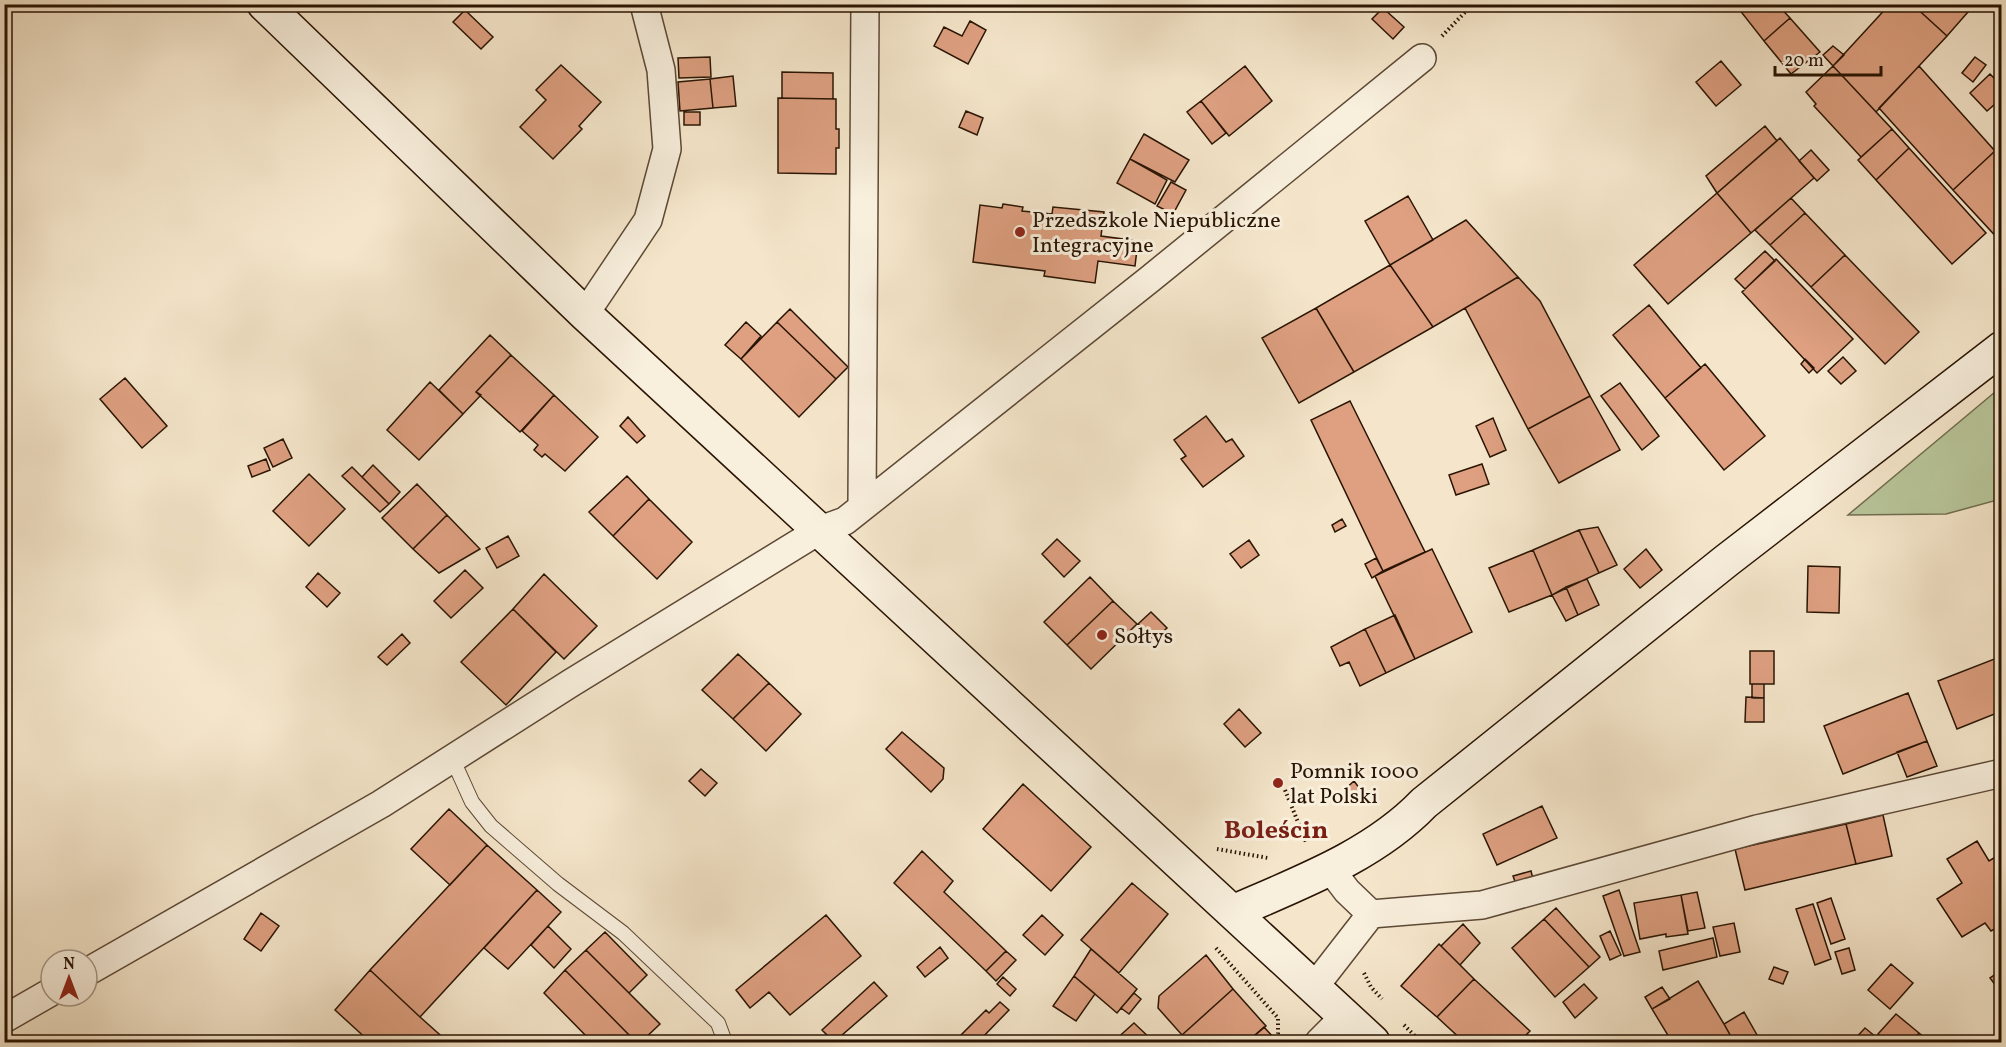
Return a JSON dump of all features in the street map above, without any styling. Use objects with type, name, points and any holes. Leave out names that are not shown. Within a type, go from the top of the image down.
[{"type":"main road","points":[[264,4],[585,314],[1373,1042]]},
{"type":"main road","points":[[1233,912],[1331,870],[1409,819],[1424,803],[1726,561],[2001,348]]},
{"type":"street","points":[[585,314],[648,220],[667,149],[661,70],[644,4]]},
{"type":"street","points":[[862,507],[865,4]]},
{"type":"street","points":[[99,965],[333,832],[453,760],[571,683],[820,530],[845,521],[1150,279],[1422,58]]},
{"type":"street","points":[[1315,986],[1371,914],[1482,905],[1757,828],[2001,773]]},
{"type":"street","points":[[1331,870],[1347,891],[1371,914]]},
{"type":"street","points":[[4,1018],[39,999]]},
{"type":"street","points":[[1319,1042],[1345,1016]]},
{"type":"lane","points":[[453,760],[472,802],[491,826],[558,884],[623,933],[718,1023],[725,1042]]},
{"type":"path","points":[[1422,58],[1473,4]]},
{"type":"path","points":[[1285,790],[1307,846]]},
{"type":"path","points":[[1207,846],[1273,858]]},
{"type":"green space","points":[[2001,387],[2001,499],[1946,514],[1848,515]]},
{"type":"building","points":[[1735,4],[1777,4],[1790,18],[1764,41]]},
{"type":"building","points":[[1890,4],[1912,4],[1947,36],[1876,112],[1833,66]]},
{"type":"building","points":[[1912,4],[1975,4],[1947,36]]},
{"type":"building","points":[[1383,8],[1404,27],[1393,39],[1372,19]]},
{"type":"building","points":[[465,10],[493,37],[481,49],[453,22]]},
{"type":"building","points":[[1790,18],[1820,52],[1791,74],[1764,41]]},
{"type":"building","points":[[970,21],[986,30],[968,64],[934,46],[944,27],[962,36]]},
{"type":"building","points":[[1833,46],[1844,55],[1833,66],[1823,55]]},
{"type":"building","points":[[710,57],[711,77],[679,78],[678,58]]},
{"type":"building","points":[[1975,57],[1986,65],[1973,82],[1962,73]]},
{"type":"building","points":[[1721,61],[1741,85],[1716,106],[1696,82]]},
{"type":"building","points":[[561,65],[601,102],[579,126],[582,129],[553,159],[520,127],[546,100],[536,90]]},
{"type":"building","points":[[1245,66],[1272,101],[1229,136],[1201,101]]},
{"type":"building","points":[[1833,66],[1892,129],[1861,157],[1814,106],[1816,104],[1806,92]]},
{"type":"building","points":[[1919,66],[1995,151],[1953,190],[1879,108]]},
{"type":"building","points":[[782,72],[833,73],[833,99],[782,98]]},
{"type":"building","points":[[1990,74],[2002,86],[2002,98],[1987,111],[1970,93]]},
{"type":"building","points":[[733,76],[736,106],[713,108],[710,79]]},
{"type":"building","points":[[710,79],[713,108],[680,111],[678,82]]},
{"type":"building","points":[[778,98],[836,99],[836,129],[839,129],[839,148],[836,148],[836,174],[778,173]]},
{"type":"building","points":[[1201,101],[1226,133],[1212,144],[1187,112]]},
{"type":"building","points":[[966,111],[983,118],[977,135],[959,127]]},
{"type":"building","points":[[684,112],[700,112],[700,125],[684,125]]},
{"type":"building","points":[[1765,126],[1777,141],[1717,193],[1706,176]]},
{"type":"building","points":[[1892,129],[1909,148],[1876,180],[1858,160]]},
{"type":"building","points":[[1144,134],[1189,160],[1175,182],[1130,159]]},
{"type":"building","points":[[1780,138],[1814,178],[1751,233],[1717,193]]},
{"type":"building","points":[[1909,148],[1986,233],[1952,264],[1876,180]]},
{"type":"building","points":[[1811,150],[1829,170],[1817,181],[1799,161]]},
{"type":"building","points":[[1995,151],[2002,158],[2002,243],[1953,190]]},
{"type":"building","points":[[1130,159],[1167,180],[1155,204],[1117,183]]},
{"type":"building","points":[[1171,182],[1186,190],[1173,214],[1157,206]]},
{"type":"building","points":[[1717,193],[1751,233],[1668,304],[1634,265]]},
{"type":"building","points":[[1408,196],[1433,240],[1390,265],[1365,221]]},
{"type":"building","points":[[1791,198],[1805,213],[1770,245],[1755,230]]},
{"type":"building","points":[[1003,204],[1023,207],[1022,211],[1052,214],[1053,207],[1104,212],[1101,236],[1138,241],[1135,266],[1098,261],[1095,283],[1044,276],[1045,271],[973,262],[980,205],[1002,208]]},
{"type":"building","points":[[1805,213],[1845,255],[1811,287],[1770,245]]},
{"type":"building","points":[[1466,220],[1518,277],[1433,327],[1390,265]]},
{"type":"building","points":[[1765,251],[1775,261],[1745,289],[1735,279]]},
{"type":"building","points":[[1845,255],[1919,332],[1885,364],[1811,287]]},
{"type":"building","points":[[1776,259],[1853,339],[1817,373],[1742,292]]},
{"type":"building","points":[[1390,265],[1433,327],[1354,372],[1316,308]]},
{"type":"building","points":[[1518,277],[1540,301],[1590,396],[1528,429],[1465,308]]},
{"type":"building","points":[[1649,305],[1701,368],[1665,398],[1613,335]]},
{"type":"building","points":[[1316,308],[1354,372],[1299,403],[1262,338]]},
{"type":"building","points":[[790,309],[848,367],[836,379],[777,322]]},
{"type":"building","points":[[746,322],[761,336],[741,359],[725,345]]},
{"type":"building","points":[[777,322],[836,379],[799,417],[741,359]]},
{"type":"building","points":[[490,335],[511,355],[476,392],[481,395],[463,414],[439,390]]},
{"type":"building","points":[[511,355],[554,395],[520,432],[476,392]]},
{"type":"building","points":[[1843,357],[1856,371],[1841,384],[1828,371]]},
{"type":"building","points":[[1805,359],[1814,368],[1809,373],[1801,364]]},
{"type":"building","points":[[1705,364],[1765,436],[1724,470],[1665,398]]},
{"type":"building","points":[[125,378],[167,426],[142,448],[100,399]]},
{"type":"building","points":[[430,382],[463,414],[419,460],[387,430]]},
{"type":"building","points":[[1620,383],[1659,436],[1642,450],[1601,396]]},
{"type":"building","points":[[554,395],[598,437],[565,471],[545,454],[542,457],[534,450],[538,445],[522,431]]},
{"type":"building","points":[[1590,396],[1620,450],[1559,483],[1528,429]]},
{"type":"building","points":[[1350,401],[1425,552],[1383,571],[1311,420]]},
{"type":"building","points":[[1206,416],[1226,442],[1232,439],[1244,456],[1203,487],[1181,459],[1186,456],[1174,440]]},
{"type":"building","points":[[628,417],[645,436],[637,443],[620,426]]},
{"type":"building","points":[[1493,418],[1506,450],[1490,457],[1476,426]]},
{"type":"building","points":[[283,439],[292,458],[273,467],[264,448]]},
{"type":"building","points":[[266,459],[270,470],[252,477],[248,466]]},
{"type":"building","points":[[1482,464],[1489,484],[1456,495],[1449,475]]},
{"type":"building","points":[[373,465],[400,492],[389,504],[362,477]]},
{"type":"building","points":[[352,467],[389,504],[380,512],[342,476]]},
{"type":"building","points":[[309,474],[345,509],[309,546],[273,511]]},
{"type":"building","points":[[627,476],[649,499],[613,536],[589,512]]},
{"type":"building","points":[[417,484],[447,515],[413,549],[382,518]]},
{"type":"building","points":[[649,499],[692,542],[657,579],[613,536]]},
{"type":"building","points":[[447,515],[480,549],[439,573],[413,549]]},
{"type":"building","points":[[1342,519],[1346,526],[1335,532],[1332,525]]},
{"type":"building","points":[[1598,527],[1617,565],[1599,573],[1579,530]]},
{"type":"building","points":[[1579,530],[1599,573],[1552,595],[1533,550]]},
{"type":"building","points":[[508,536],[519,556],[497,568],[486,548]]},
{"type":"building","points":[[1057,539],[1080,561],[1064,577],[1042,554]]},
{"type":"building","points":[[1249,540],[1259,555],[1241,568],[1230,554]]},
{"type":"building","points":[[1432,549],[1472,632],[1415,659],[1375,576]]},
{"type":"building","points":[[1646,549],[1662,570],[1640,588],[1624,569]]},
{"type":"building","points":[[1533,550],[1552,595],[1509,612],[1489,568]]},
{"type":"building","points":[[1376,558],[1383,571],[1372,578],[1365,564]]},
{"type":"building","points":[[1808,566],[1840,567],[1839,613],[1807,612]]},
{"type":"building","points":[[465,570],[483,588],[451,618],[434,601]]},
{"type":"building","points":[[318,573],[340,593],[327,607],[306,587]]},
{"type":"building","points":[[544,574],[597,626],[564,659],[513,609]]},
{"type":"building","points":[[1090,577],[1113,601],[1067,645],[1044,622]]},
{"type":"building","points":[[1587,579],[1599,605],[1578,615],[1566,587]]},
{"type":"building","points":[[1566,587],[1578,615],[1566,621],[1552,595]]},
{"type":"building","name":"Sołtys","points":[[1113,601],[1137,624],[1091,669],[1067,645]]},
{"type":"building","points":[[513,609],[556,652],[506,705],[461,662]]},
{"type":"building","points":[[1151,612],[1167,628],[1154,640],[1138,624]]},
{"type":"building","points":[[1395,615],[1415,659],[1386,673],[1365,629]]},
{"type":"building","points":[[1365,629],[1386,673],[1360,686],[1349,662],[1340,666],[1331,647]]},
{"type":"building","points":[[402,634],[410,643],[387,665],[378,657]]},
{"type":"building","points":[[1750,651],[1774,651],[1774,684],[1750,684]]},
{"type":"building","points":[[738,654],[769,683],[733,719],[702,690]]},
{"type":"building","points":[[2002,656],[2002,711],[1957,729],[1938,681]]},
{"type":"building","points":[[769,683],[801,714],[766,751],[733,719]]},
{"type":"building","points":[[1752,684],[1764,684],[1764,698],[1752,698]]},
{"type":"building","points":[[1908,693],[1927,741],[1843,774],[1824,726]]},
{"type":"building","points":[[1746,697],[1764,698],[1764,722],[1745,722]]},
{"type":"building","points":[[1239,709],[1261,733],[1245,747],[1224,724]]},
{"type":"building","points":[[902,732],[944,768],[943,779],[931,792],[886,749]]},
{"type":"building","points":[[1927,741],[1937,766],[1907,777],[1897,752]]},
{"type":"building","points":[[701,769],[717,783],[705,796],[689,781]]},
{"type":"building","points":[[1354,781],[1360,789],[1350,797],[1344,790]]},
{"type":"building","points":[[1023,784],[1091,847],[1051,891],[983,829]]},
{"type":"building","points":[[1542,806],[1557,838],[1497,865],[1483,834]]},
{"type":"building","points":[[449,809],[487,845],[450,885],[411,849]]},
{"type":"building","points":[[1883,815],[1892,856],[1856,864],[1846,824]]},
{"type":"building","points":[[1846,824],[1856,864],[1745,890],[1735,849]]},
{"type":"building","points":[[1977,841],[1989,861],[2002,853],[2002,925],[1991,931],[1985,923],[1962,937],[1937,899],[1962,883],[1947,859]]},
{"type":"building","points":[[487,845],[537,890],[420,1017],[370,970]]},
{"type":"building","points":[[922,851],[953,881],[944,892],[1006,951],[986,971],[894,883]]},
{"type":"building","points":[[1531,871],[1533,879],[1516,884],[1513,876]]},
{"type":"building","points":[[1132,883],[1168,914],[1119,973],[1081,940]]},
{"type":"building","points":[[537,890],[561,912],[508,969],[484,948]]},
{"type":"building","points":[[1619,890],[1640,952],[1624,956],[1603,896]]},
{"type":"building","points":[[1697,892],[1705,928],[1688,931],[1681,895]]},
{"type":"building","points":[[1681,895],[1688,934],[1666,937],[1666,934],[1640,939],[1634,903]]},
{"type":"building","points":[[1831,898],[1845,939],[1831,944],[1817,903]]},
{"type":"building","points":[[1813,904],[1831,959],[1815,965],[1796,909]]},
{"type":"building","points":[[1556,908],[1600,957],[1589,967],[1544,919]]},
{"type":"building","points":[[261,913],[279,926],[261,951],[244,939]]},
{"type":"building","points":[[826,915],[861,956],[790,1015],[769,992],[750,1008],[736,990]]},
{"type":"building","points":[[1042,915],[1063,935],[1045,955],[1023,935]]},
{"type":"building","points":[[1544,919],[1589,967],[1555,997],[1512,948]]},
{"type":"building","points":[[1734,923],[1740,952],[1720,956],[1713,927]]},
{"type":"building","points":[[1463,924],[1480,943],[1460,965],[1441,946]]},
{"type":"building","points":[[548,926],[571,949],[554,968],[531,945]]},
{"type":"building","points":[[1610,931],[1621,955],[1610,960],[1600,936]]},
{"type":"building","points":[[605,932],[647,975],[629,993],[586,950]]},
{"type":"building","points":[[1713,938],[1717,957],[1663,970],[1659,951]]},
{"type":"building","points":[[1439,944],[1474,979],[1437,1017],[1401,986]]},
{"type":"building","points":[[940,947],[948,958],[925,977],[917,967]]},
{"type":"building","points":[[1849,948],[1855,970],[1842,974],[1835,952]]},
{"type":"building","points":[[1091,949],[1137,989],[1117,1013],[1074,976]]},
{"type":"building","points":[[586,950],[660,1024],[641,1042],[636,1042],[565,970]]},
{"type":"building","points":[[1006,951],[1016,960],[996,981],[986,971]]},
{"type":"building","points":[[1206,955],[1233,989],[1182,1035],[1158,1008],[1159,996]]},
{"type":"building","points":[[1891,964],[1913,983],[1890,1009],[1868,990]]},
{"type":"building","points":[[1774,967],[1788,972],[1783,984],[1769,979]]},
{"type":"building","points":[[370,970],[448,1042],[370,1042],[335,1010]]},
{"type":"building","points":[[565,970],[636,1042],[592,1042],[544,993]]},
{"type":"building","points":[[2002,970],[2002,994],[1990,978]]},
{"type":"building","points":[[1074,976],[1095,994],[1076,1021],[1053,1006]]},
{"type":"building","points":[[1003,977],[1016,989],[1010,996],[997,984]]},
{"type":"building","points":[[1474,979],[1530,1031],[1519,1042],[1464,1042],[1437,1017]]},
{"type":"building","points":[[1698,981],[1734,1042],[1672,1042],[1652,1009]]},
{"type":"building","points":[[874,982],[887,996],[834,1042],[822,1030]]},
{"type":"building","points":[[1584,984],[1597,998],[1575,1018],[1563,1002]]},
{"type":"building","points":[[1662,987],[1670,999],[1652,1009],[1645,997]]},
{"type":"building","points":[[1233,989],[1266,1026],[1247,1042],[1189,1042],[1182,1035]]},
{"type":"building","points":[[1134,993],[1141,999],[1129,1014],[1121,1008]]},
{"type":"building","points":[[1000,1002],[1009,1010],[978,1042],[961,1042],[957,1039],[986,1010],[989,1013]]},
{"type":"building","points":[[1744,1012],[1761,1042],[1734,1042],[1724,1024]]},
{"type":"building","points":[[1896,1014],[1919,1033],[1911,1042],[1887,1042],[1878,1034]]},
{"type":"building","points":[[1134,1023],[1154,1042],[1113,1042]]},
{"type":"building","points":[[1264,1027],[1273,1037],[1267,1042],[1247,1042]]},
{"type":"building","points":[[1865,1028],[1876,1037],[1871,1042],[1852,1042]]},
{"type":"building","points":[[1919,1033],[1930,1042],[1911,1042]]},
{"type":"place","name":"Przedszkole Niepubliczne Integracyjne","points":[[1020,232]]},
{"type":"place","name":"Sołtys","points":[[1102,635]]},
{"type":"place","name":"Pomnik 1000 lat Polski","points":[[1278,783]]},
{"type":"district","name":"Boleścin","points":[[1276,829]]}]
